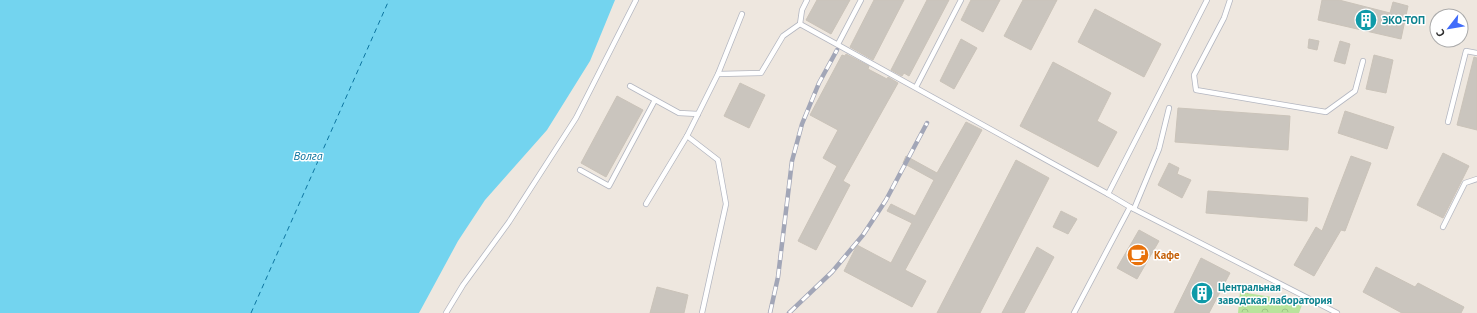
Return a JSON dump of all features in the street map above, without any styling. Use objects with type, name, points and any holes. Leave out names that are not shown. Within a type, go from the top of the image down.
[{"type":"lane","points":[[446,313],[463,285],[509,222],[576,118],[636,0]]},
{"type":"lane","points":[[718,74],[761,73],[783,36],[800,24],[802,10],[807,0]]},
{"type":"lane","points":[[838,44],[861,0]]},
{"type":"lane","points":[[916,87],[961,0]]},
{"type":"lane","points":[[1108,194],[1207,0]]},
{"type":"lane","points":[[1230,0],[1224,18],[1194,75],[1196,90],[1326,112],[1355,91],[1363,61]]},
{"type":"lane","points":[[646,204],[687,136],[718,74],[742,14]]},
{"type":"lane","points":[[800,24],[1132,208],[1337,313]]},
{"type":"lane","points":[[1448,122],[1466,51],[1477,53]]},
{"type":"lane","points":[[630,86],[679,113],[698,114]]},
{"type":"lane","points":[[580,170],[610,186],[655,100]]},
{"type":"lane","points":[[1074,313],[1132,208],[1159,148],[1170,108]]},
{"type":"lane","points":[[687,136],[718,160],[726,204],[702,313]]},
{"type":"lane","points":[[1443,228],[1465,183],[1477,179]]},
{"type":"green space","points":[[1240,292],[1303,302],[1299,313],[1238,313]]},
{"type":"water","name":"Волга","points":[[0,0],[615,0],[590,61],[547,130],[485,200],[458,241],[419,313],[0,313]]},
{"type":"building","points":[[817,0],[850,0],[831,34],[806,20]]},
{"type":"building","points":[[874,0],[904,0],[873,60],[850,47]]},
{"type":"building","points":[[927,0],[949,0],[909,76],[904,73],[902,76],[891,70]]},
{"type":"building","points":[[971,0],[1000,0],[983,32],[961,20]]},
{"type":"building","points":[[1023,0],[1057,0],[1031,50],[1004,36]]},
{"type":"building","name":"ЭКО-ТОП","points":[[1322,0],[1339,0],[1390,13],[1393,2],[1408,6],[1401,39],[1318,20]]},
{"type":"building","points":[[1095,9],[1161,44],[1144,77],[1078,42]]},
{"type":"building","points":[[961,39],[977,48],[954,89],[940,81]]},
{"type":"building","points":[[1309,39],[1319,41],[1317,50],[1308,48]]},
{"type":"building","points":[[1340,41],[1350,44],[1345,64],[1334,61]]},
{"type":"building","points":[[846,54],[869,66],[868,69],[887,79],[888,77],[898,83],[843,181],[850,185],[816,250],[798,241],[837,166],[823,158],[838,130],[810,115],[842,55],[845,56]]},
{"type":"building","points":[[1374,55],[1393,60],[1386,93],[1366,89]]},
{"type":"building","points":[[1474,57],[1477,58],[1477,130],[1457,125]]},
{"type":"building","points":[[1053,62],[1111,93],[1097,121],[1117,132],[1098,167],[1020,126]]},
{"type":"building","points":[[740,83],[765,95],[749,128],[724,116]]},
{"type":"building","points":[[617,96],[643,110],[606,177],[581,163]]},
{"type":"building","points":[[1178,108],[1290,116],[1288,150],[1175,142]]},
{"type":"building","points":[[1345,111],[1394,127],[1387,149],[1338,133]]},
{"type":"building","points":[[966,122],[982,130],[905,270],[926,281],[912,307],[844,271],[857,245],[891,263],[912,223],[887,211],[891,204],[915,216],[934,180],[903,163],[906,156],[937,173]]},
{"type":"building","points":[[1443,153],[1469,166],[1443,218],[1417,205]]},
{"type":"building","points":[[1351,156],[1371,163],[1345,231],[1341,230],[1314,276],[1294,265],[1316,227],[1322,231]]},
{"type":"building","points":[[1016,160],[1049,178],[980,313],[937,313]]},
{"type":"building","points":[[1169,163],[1179,168],[1177,174],[1191,180],[1182,198],[1158,185]]},
{"type":"building","points":[[1208,191],[1308,198],[1307,221],[1206,213]]},
{"type":"building","points":[[1061,211],[1077,219],[1068,234],[1053,227]]},
{"type":"building","name":"Кафе","points":[[1139,230],[1159,241],[1137,279],[1117,268]]},
{"type":"building","points":[[1037,247],[1054,257],[1024,313],[1002,313]]},
{"type":"building","name":"Центральная заводская лаборатория","points":[[1201,258],[1230,273],[1209,313],[1174,313]]},
{"type":"building","points":[[1376,267],[1415,287],[1418,283],[1464,307],[1461,313],[1402,313],[1363,292]]},
{"type":"building","points":[[657,287],[688,295],[684,313],[650,313]]},
{"type":"ferry route","points":[[251,313],[389,0]]},
{"type":"railway","points":[[770,313],[778,277],[792,161],[802,124],[819,83],[837,50]]},
{"type":"railway","points":[[789,313],[832,272],[863,235],[886,200],[927,123]]},
{"type":"place","name":"ЭКО-ТОП","points":[[1366,20]]},
{"type":"place","name":"Кафе","points":[[1138,255]]},
{"type":"place","name":"Центральная заводская лаборатория","points":[[1202,293]]}]
